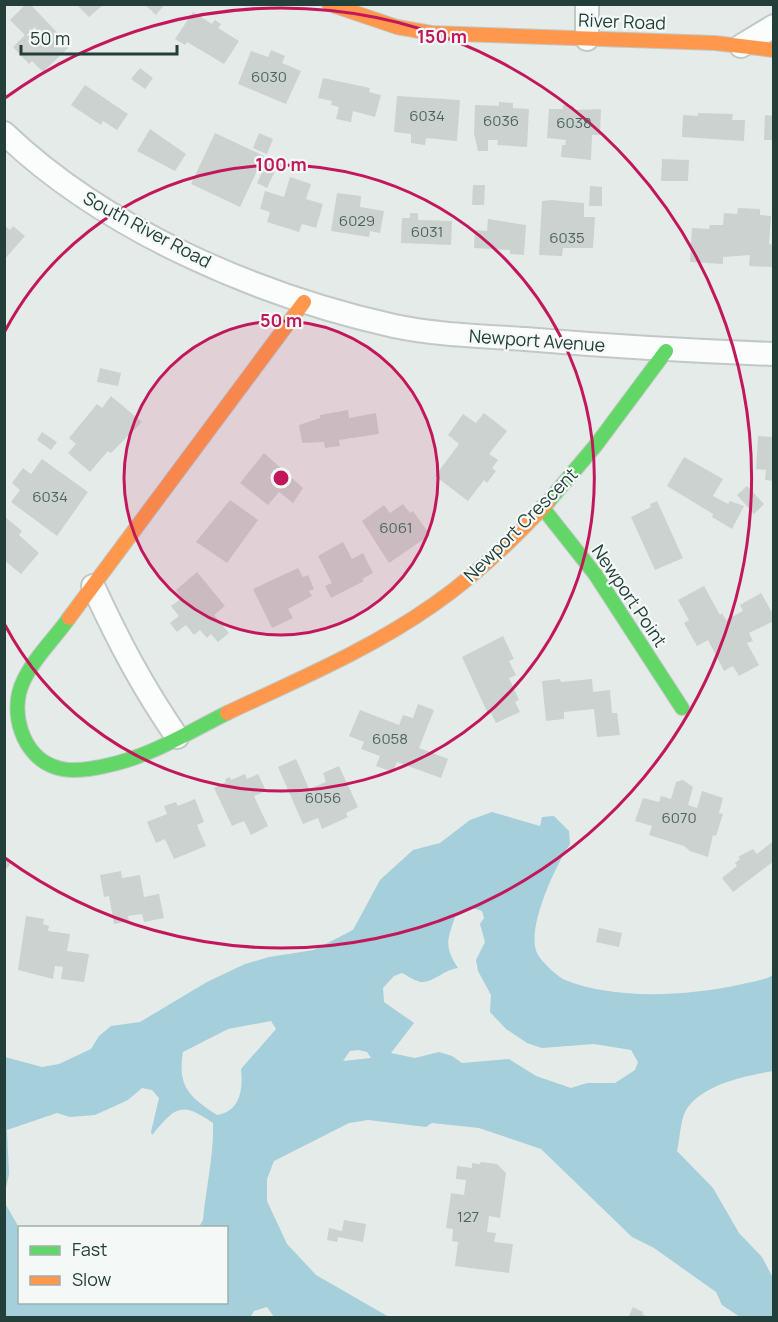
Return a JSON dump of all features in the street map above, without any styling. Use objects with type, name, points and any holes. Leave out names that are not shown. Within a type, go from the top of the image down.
[{"type":"street","name":"River Road","points":[[329,4],[397,27],[431,33],[741,46],[774,50]]},
{"type":"street","points":[[587,4],[587,39]]},
{"type":"street","points":[[741,46],[774,26]]},
{"type":"street","name":"South River Road","points":[[4,133],[58,181],[108,212],[200,260],[304,302]]},
{"type":"street","name":"Newport Avenue","points":[[304,302],[395,326],[452,335],[666,351],[774,354]]},
{"type":"street","name":"Newport Crescent","points":[[304,302],[23,681],[17,698],[16,716],[21,733],[30,748],[42,760],[58,769],[86,769],[113,765],[134,758],[360,649],[416,617],[459,586],[500,550],[542,507],[625,409],[666,351]]},
{"type":"street","name":"Newport Point","points":[[542,507],[595,574],[682,708]]},
{"type":"street","points":[[93,586],[137,677],[177,736]]},
{"type":"water","points":[[492,812],[540,826],[542,817],[554,816],[569,831],[570,844],[550,882],[535,930],[538,955],[565,980],[606,991],[674,994],[718,989],[765,979],[773,975],[773,1071],[725,1083],[693,1101],[684,1114],[677,1151],[713,1188],[739,1233],[762,1257],[773,1278],[773,1317],[740,1317],[722,1305],[716,1292],[654,1248],[632,1237],[541,1149],[479,1128],[432,1123],[426,1127],[368,1120],[349,1123],[274,1161],[267,1179],[267,1201],[287,1244],[316,1275],[389,1317],[274,1317],[267,1307],[254,1311],[250,1318],[5,1317],[5,1193],[5,1057],[42,1067],[59,1064],[91,1049],[99,1036],[111,1026],[140,1022],[207,982],[245,964],[269,957],[314,950],[353,930],[380,880],[413,850],[440,843],[470,820]],"holes":[[[473,908],[482,911],[484,918],[480,924],[485,942],[476,960],[478,971],[491,995],[490,1012],[506,1029],[527,1043],[542,1048],[594,1044],[631,1050],[638,1062],[635,1070],[615,1083],[587,1083],[571,1088],[536,1076],[509,1059],[462,1063],[452,1056],[439,1052],[415,1058],[391,1053],[414,1023],[384,1002],[383,988],[394,976],[402,973],[416,981],[426,982],[458,968],[450,954],[448,943],[450,932],[455,917]],[[271,1021],[276,1029],[241,1069],[241,1091],[236,1104],[225,1113],[217,1115],[199,1102],[184,1083],[183,1052],[228,1029]],[[350,1051],[367,1052],[371,1058],[343,1061]],[[142,1088],[152,1090],[159,1098],[152,1135],[167,1118],[179,1110],[193,1111],[202,1116],[213,1123],[213,1135],[203,1220],[200,1226],[228,1226],[228,1304],[18,1304],[18,1230],[6,1205],[5,1193],[9,1174],[7,1130],[57,1113],[70,1117],[95,1115],[128,1100]]]},
{"type":"building","points":[[26,4],[30,4],[70,46],[43,72],[32,61],[29,64],[13,47],[25,35],[10,20]]},
{"type":"building","points":[[144,4],[165,4],[156,15]]},
{"type":"building","points":[[77,5],[103,5],[89,17]]},
{"type":"building","points":[[193,12],[212,24],[215,20],[221,24],[218,28],[239,41],[224,64],[187,42],[185,45],[175,39]]},
{"type":"building","points":[[271,50],[285,56],[282,63],[301,71],[286,104],[238,84],[251,51],[268,57]]},
{"type":"building","points":[[140,68],[153,78],[145,89],[131,79]]},
{"type":"building","points":[[323,78],[370,88],[369,92],[381,95],[375,117],[353,111],[351,122],[336,119],[339,107],[331,105],[332,101],[318,98]]},
{"type":"building","points":[[85,85],[128,114],[117,130],[103,121],[101,125],[71,105]]},
{"type":"building","points":[[397,96],[460,100],[457,141],[426,138],[425,145],[411,143],[411,134],[394,132]]},
{"type":"building","points":[[499,102],[513,103],[513,108],[529,109],[527,147],[497,145],[498,140],[488,140],[488,151],[478,151],[474,133],[475,105],[499,106]]},
{"type":"building","points":[[563,105],[574,106],[574,110],[601,109],[600,135],[592,135],[591,160],[561,157],[562,145],[565,145],[566,140],[547,138],[549,109],[563,109]]},
{"type":"building","points":[[698,113],[733,114],[732,120],[745,120],[744,141],[682,137],[683,115],[698,116]]},
{"type":"building","points":[[765,115],[774,116],[774,140],[764,140]]},
{"type":"building","points":[[150,129],[186,154],[175,171],[137,151]]},
{"type":"building","points":[[215,133],[264,156],[240,207],[191,184]]},
{"type":"building","points":[[259,133],[273,139],[267,154],[253,148]]},
{"type":"building","points":[[662,159],[689,160],[688,181],[661,181]]},
{"type":"building","points":[[267,162],[277,167],[267,188],[257,183]]},
{"type":"building","points":[[290,177],[311,184],[306,199],[323,204],[316,228],[302,224],[299,232],[267,222],[270,212],[260,209],[265,191],[284,197]]},
{"type":"building","points":[[473,185],[485,185],[484,205],[472,205]]},
{"type":"building","points":[[590,186],[602,187],[602,206],[589,206]]},
{"type":"building","points":[[337,193],[361,196],[360,207],[384,211],[380,233],[370,231],[369,237],[331,231]]},
{"type":"building","points":[[542,201],[584,203],[584,217],[595,217],[593,248],[563,248],[562,256],[539,255]]},
{"type":"building","points":[[738,208],[760,209],[760,215],[771,216],[769,244],[774,245],[773,267],[749,266],[750,255],[723,257],[723,264],[690,262],[692,228],[709,229],[710,225],[723,225],[724,213],[737,214]]},
{"type":"building","points":[[410,213],[418,213],[418,220],[452,221],[451,245],[401,243],[402,218],[410,218]]},
{"type":"building","points":[[488,219],[526,225],[524,255],[510,254],[510,250],[474,248],[475,230],[487,231]]},
{"type":"building","points":[[4,225],[10,230],[13,226],[25,236],[4,260]]},
{"type":"building","points":[[100,368],[121,373],[118,386],[97,382]]},
{"type":"building","points":[[111,396],[142,422],[111,453],[108,451],[90,472],[68,453],[76,444],[69,438],[97,404],[102,408]]},
{"type":"building","points":[[348,410],[349,418],[376,413],[379,434],[339,440],[340,446],[325,448],[324,442],[302,443],[299,425],[320,418],[320,415]]},
{"type":"building","points":[[484,413],[507,431],[489,454],[498,460],[492,468],[496,471],[487,483],[484,480],[468,501],[435,476],[459,444],[448,435],[463,414],[476,423]]},
{"type":"building","points":[[42,432],[57,442],[51,450],[37,440]]},
{"type":"building","points":[[758,436],[774,437],[774,481],[765,480],[766,470],[756,469]]},
{"type":"building","points":[[264,453],[303,488],[293,503],[279,492],[268,505],[240,483]]},
{"type":"building","points":[[684,457],[723,479],[713,496],[728,504],[730,501],[744,506],[732,529],[712,517],[713,514],[667,486]]},
{"type":"building","points":[[42,459],[88,492],[57,536],[11,502],[20,490],[12,483],[23,468],[31,474]]},
{"type":"building","points":[[747,486],[764,504],[754,514],[737,495]]},
{"type":"building","points":[[230,500],[258,520],[227,563],[196,542]]},
{"type":"building","points":[[657,501],[683,558],[655,570],[631,517],[651,507],[650,504]]},
{"type":"building","points":[[403,504],[410,513],[413,511],[430,535],[389,563],[362,521],[384,505],[390,513]]},
{"type":"building","points":[[4,516],[22,531],[19,535],[39,553],[21,574],[4,560]]},
{"type":"building","points":[[343,542],[352,559],[363,553],[373,573],[362,579],[364,581],[331,598],[325,586],[332,583],[318,556]]},
{"type":"building","points":[[298,568],[303,577],[308,575],[314,589],[309,591],[312,596],[288,609],[293,618],[272,628],[253,589]]},
{"type":"building","points":[[197,572],[225,606],[214,615],[229,633],[218,642],[211,634],[207,638],[200,630],[194,635],[186,625],[177,632],[170,623],[179,616],[171,606],[182,598],[176,590]]},
{"type":"building","points":[[704,586],[720,615],[722,613],[726,620],[743,611],[740,605],[761,593],[774,616],[774,621],[749,633],[753,641],[747,643],[759,665],[739,676],[733,666],[724,671],[708,640],[697,646],[684,623],[689,620],[678,600]]},
{"type":"building","points":[[503,636],[514,659],[509,661],[516,675],[509,678],[519,700],[515,702],[520,712],[496,723],[491,713],[488,714],[462,657]]},
{"type":"building","points":[[560,679],[561,682],[592,679],[593,692],[610,690],[612,713],[617,713],[620,735],[597,737],[594,709],[564,712],[564,719],[546,721],[542,681]]},
{"type":"building","points":[[418,704],[434,710],[419,748],[448,759],[441,778],[397,762],[393,772],[376,766],[380,756],[361,749],[364,742],[349,736],[360,710],[399,725],[403,715],[413,718]]},
{"type":"building","points":[[296,759],[309,789],[326,782],[323,773],[339,766],[358,807],[346,813],[348,817],[322,829],[318,818],[303,824],[278,767]]},
{"type":"building","points":[[245,774],[247,779],[258,774],[266,791],[254,796],[268,826],[251,835],[244,821],[232,826],[214,788],[226,782],[225,779],[230,777],[231,780]]},
{"type":"building","points":[[683,780],[693,787],[688,805],[697,808],[702,791],[723,798],[719,813],[723,814],[716,836],[713,835],[708,857],[690,851],[684,846],[649,835],[652,826],[635,821],[643,798],[659,802],[661,796],[671,799],[676,782]]},
{"type":"building","points":[[195,799],[204,822],[197,825],[206,846],[174,859],[165,839],[156,843],[147,822],[167,814],[164,806],[176,802],[178,806]]},
{"type":"building","points":[[772,842],[774,861],[733,892],[722,878],[737,866],[735,863],[740,859],[738,857],[753,849],[757,854]]},
{"type":"building","points":[[4,857],[12,862],[4,872]]},
{"type":"building","points":[[121,871],[122,878],[140,875],[144,897],[159,894],[164,918],[144,922],[142,914],[128,916],[129,921],[114,924],[109,896],[104,897],[100,875]]},
{"type":"building","points":[[26,916],[44,919],[43,924],[49,926],[48,931],[70,934],[67,951],[89,954],[84,982],[61,979],[63,967],[55,966],[53,979],[18,970]]},
{"type":"building","points":[[599,928],[622,933],[619,947],[596,942]]},
{"type":"building","points":[[481,1162],[497,1164],[506,1173],[500,1218],[489,1216],[487,1232],[496,1233],[494,1242],[513,1244],[509,1273],[455,1266],[458,1242],[452,1241],[453,1229],[446,1228],[451,1193],[464,1195],[466,1180],[456,1179],[457,1166],[472,1168],[472,1163],[480,1164]]},
{"type":"building","points":[[344,1220],[366,1224],[363,1242],[338,1237],[337,1242],[327,1240],[329,1228],[342,1231]]},
{"type":"building","points":[[633,1307],[643,1312],[642,1314],[650,1318],[628,1318]]},
{"type":"traffic: fast","points":[[548,502],[596,445],[666,351]]},
{"type":"traffic: fast","points":[[542,507],[595,574],[682,708]]},
{"type":"traffic: fast","points":[[69,618],[32,665],[19,694],[17,706],[21,731],[34,753],[44,761],[61,769],[75,770],[125,761],[170,743],[227,713]]},
{"type":"traffic: slow","points":[[329,4],[397,27],[431,33],[715,43],[774,50]]},
{"type":"traffic: slow","points":[[69,618],[304,302]]},
{"type":"traffic: slow","points":[[227,713],[332,664],[409,621],[479,570],[548,502]]}]
